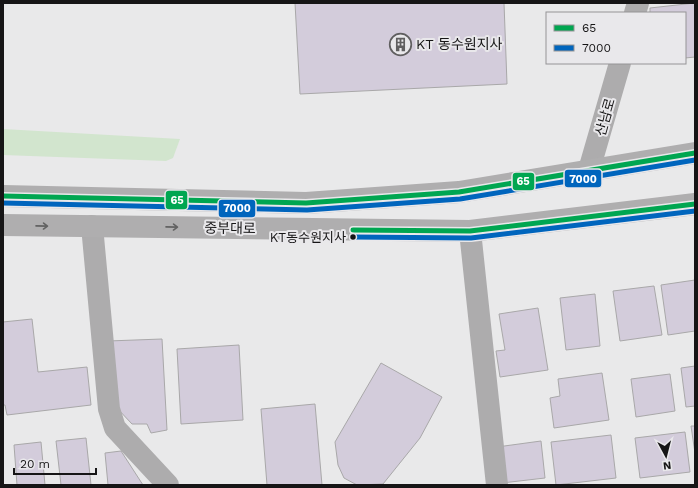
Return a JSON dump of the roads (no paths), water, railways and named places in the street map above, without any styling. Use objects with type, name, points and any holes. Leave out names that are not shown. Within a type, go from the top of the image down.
[{"type":"main road","name":"중부대로","points":[[3,196],[306,204],[459,192],[695,153]]},
{"type":"main road","name":"중부대로","points":[[3,225],[470,231],[695,204]]},
{"type":"street","name":"산남로","points":[[589,170],[620,64]]},
{"type":"street","points":[[92,226],[109,409],[115,428],[168,485]]},
{"type":"street","points":[[470,231],[497,485]]},
{"type":"place","name":"KT 동수원지사","points":[[401,44]]},
{"type":"place","name":"KT동수원지사","points":[[353,237]]}]
